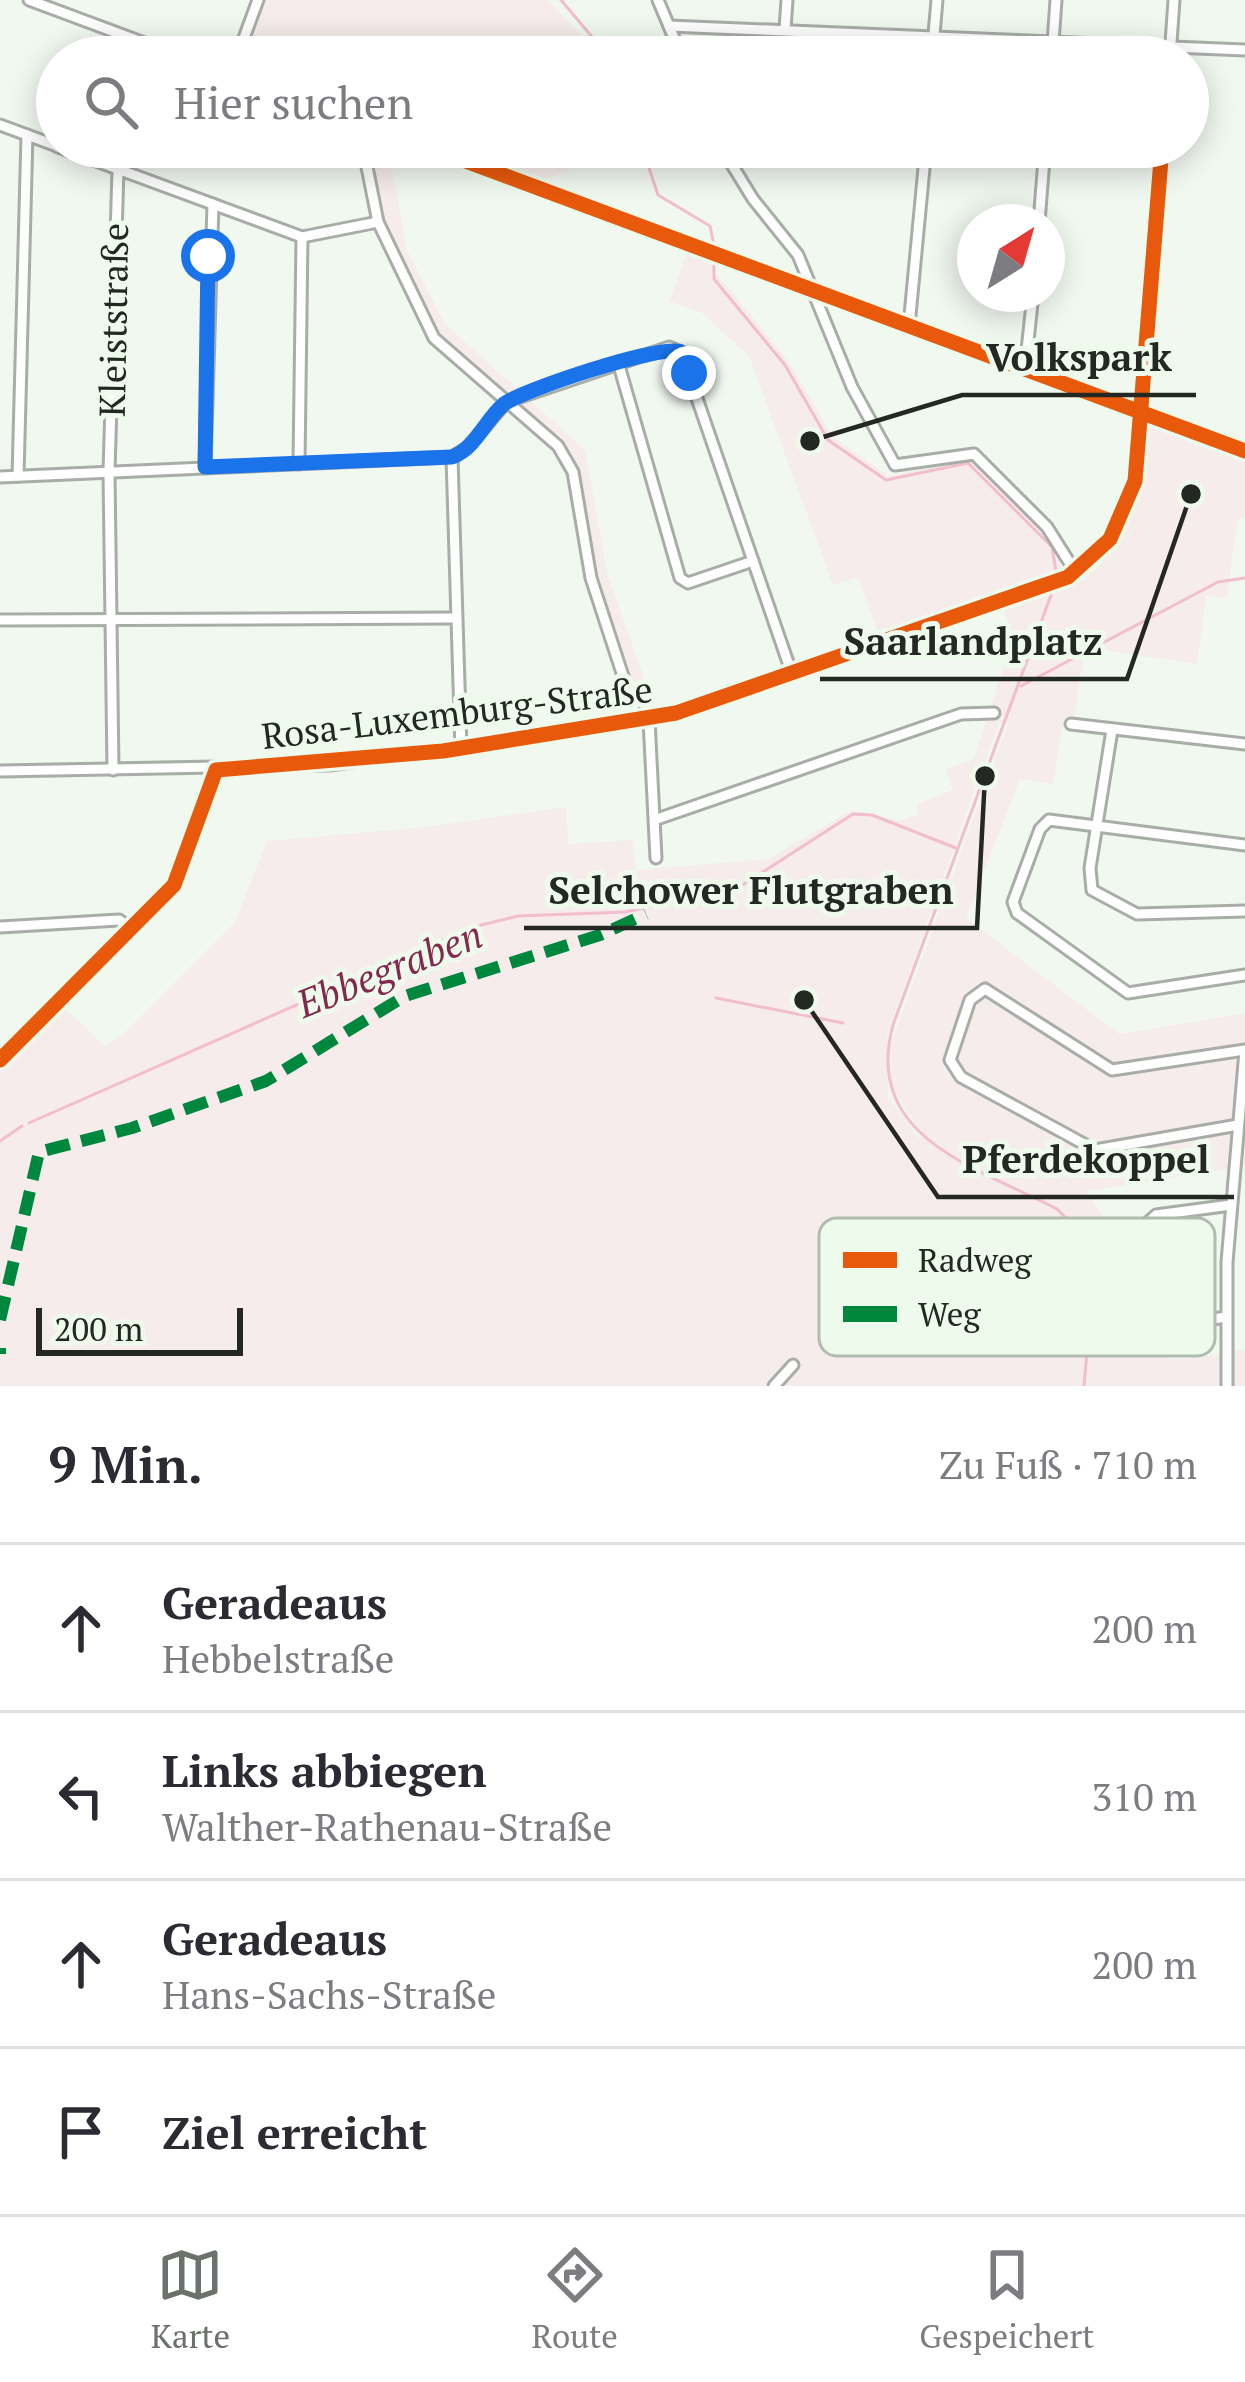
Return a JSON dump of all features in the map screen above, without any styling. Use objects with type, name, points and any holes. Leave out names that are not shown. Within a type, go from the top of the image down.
[{"type":"street","points":[[29,0],[57,5],[132,36]]},
{"type":"street","points":[[245,36],[258,0]]},
{"type":"street","points":[[658,0],[673,36]]},
{"type":"street","points":[[784,29],[787,0]]},
{"type":"street","points":[[934,35],[937,0]]},
{"type":"street","points":[[1053,36],[1056,0]]},
{"type":"street","points":[[1171,36],[1174,0]]},
{"type":"street","points":[[669,26],[951,36]]},
{"type":"street","points":[[1209,51],[1245,50]]},
{"type":"street","points":[[0,125],[36,138]]},
{"type":"street","points":[[18,476],[27,135]]},
{"type":"street","points":[[113,168],[302,237],[378,223]]},
{"type":"street","points":[[367,168],[378,223],[434,338],[571,464],[591,578],[644,721],[657,819],[656,858]]},
{"type":"street","points":[[484,168],[1243,450],[1245,434]]},
{"type":"street","points":[[738,168],[798,255],[852,387],[895,465],[974,454],[1047,527],[1076,573]]},
{"type":"street","points":[[909,326],[923,168]]},
{"type":"street","points":[[1040,204],[1043,168]]},
{"type":"street","name":"Rosa-Luxemburg-Straße","points":[[0,771],[330,765],[644,721],[1076,573],[1110,539],[1129,504],[1142,412],[1160,168]]},
{"type":"street","name":"Kleiststraße","points":[[113,770],[109,472],[118,170]]},
{"type":"street","points":[[205,467],[213,204]]},
{"type":"street","points":[[299,464],[302,237]]},
{"type":"street","points":[[1025,369],[1031,312]]},
{"type":"street","points":[[0,477],[452,457],[467,448],[506,402],[669,347],[681,352],[792,674]]},
{"type":"street","points":[[618,362],[680,578],[688,583],[753,561]]},
{"type":"street","points":[[452,457],[461,749]]},
{"type":"street","points":[[0,620],[456,618]]},
{"type":"street","points":[[657,819],[958,715],[994,713]]},
{"type":"street","points":[[1071,724],[1245,744]]},
{"type":"street","points":[[1112,730],[1089,881],[1097,894],[1137,914],[1245,911]]},
{"type":"street","points":[[0,1060],[177,881],[216,770]]},
{"type":"street","points":[[1245,845],[1054,819],[1043,824],[1014,897],[1017,913],[1128,993],[1245,975]]},
{"type":"street","points":[[0,927],[119,920],[132,929]]},
{"type":"street","points":[[1227,1386],[1231,1205],[1245,1050],[1112,1070],[985,988],[970,1000],[950,1060],[961,1077],[1095,1150],[1238,1125]]},
{"type":"street","points":[[1153,1218],[1231,1205]]},
{"type":"street","points":[[1215,1319],[1226,1317]]},
{"type":"street","points":[[774,1386],[793,1366]]},
{"type":"shaded area","points":[[265,0],[548,0],[581,36],[252,36]]},
{"type":"shaded area","points":[[371,168],[392,168],[407,250],[444,323],[585,450],[607,573],[657,715],[639,713],[600,595],[573,462],[438,337],[381,222]]},
{"type":"shaded area","points":[[505,168],[574,168],[540,181]]},
{"type":"shaded area","points":[[687,253],[716,264],[715,272],[789,362],[833,437],[888,476],[973,459],[1047,533],[1063,572],[879,636],[858,577],[833,585],[749,356],[701,312],[669,301]]},
{"type":"shaded area","points":[[1144,421],[1245,459],[1245,517],[1237,521],[1227,598],[1206,596],[1197,664],[1102,650],[1083,660],[1074,719],[1072,727],[1062,726],[1053,784],[1020,779],[966,918],[1119,1034],[1245,1013],[1245,1167],[1086,1191],[1104,1218],[819,1218],[819,1356],[1170,1359],[1245,1349],[1245,1386],[0,1386],[0,1072],[63,1007],[105,1046],[120,1037],[235,922],[267,841],[426,827],[566,807],[568,844],[632,840],[636,870],[768,859],[852,810],[899,821],[919,814],[917,804],[953,790],[945,769],[974,759],[1013,637],[1004,610],[1074,585],[1094,571],[1121,534],[1136,490]],"holes":[[[999,722],[1008,724],[892,1041],[891,1086],[922,1134],[920,1139],[888,1097],[887,1035]]]},
{"type":"waterway","points":[[561,0],[591,36]]},
{"type":"waterway","points":[[649,168],[658,195],[710,226],[715,250]]},
{"type":"waterway","points":[[714,259],[714,279],[785,365],[828,440],[886,480],[968,463],[1052,547],[1057,578]]},
{"type":"waterway","points":[[1021,686],[1218,582],[1245,578]]},
{"type":"waterway","points":[[1054,587],[893,1025],[888,1064],[894,1096],[910,1122],[933,1144],[1057,1209],[1064,1218]]},
{"type":"waterway","name":"Ebbegraben","points":[[29,1123],[473,927],[518,916],[625,912],[738,888],[853,814],[872,815],[956,848]]},
{"type":"waterway","points":[[716,998],[843,1023]]},
{"type":"waterway","name":"Ebbegraben","points":[[0,1141],[22,1126]]},
{"type":"waterway","points":[[1084,1386],[1086,1356]]},
{"type":"marked path","points":[[0,1320],[39,1152],[132,1128],[266,1081],[405,996],[600,935],[646,914]]},
{"type":"marked path","points":[[0,1348],[0,1354]]},
{"type":"cycle path","points":[[484,168],[1245,451]]},
{"type":"cycle path","points":[[0,1060],[174,885],[216,770],[443,751],[676,713],[1068,577],[1110,539],[1135,481],[1160,168]]},
{"type":"place","name":"Volkspark","points":[[810,441]]},
{"type":"place","name":"Saarlandplatz","points":[[1191,494]]},
{"type":"place","name":"Selchower Flutgraben","points":[[985,776]]},
{"type":"place","name":"Pferdekoppel","points":[[804,1000]]},
{"type":"route","points":[[208,256],[205,467],[452,457],[467,448],[506,402],[618,362],[669,347],[681,352],[689,373]]}]
